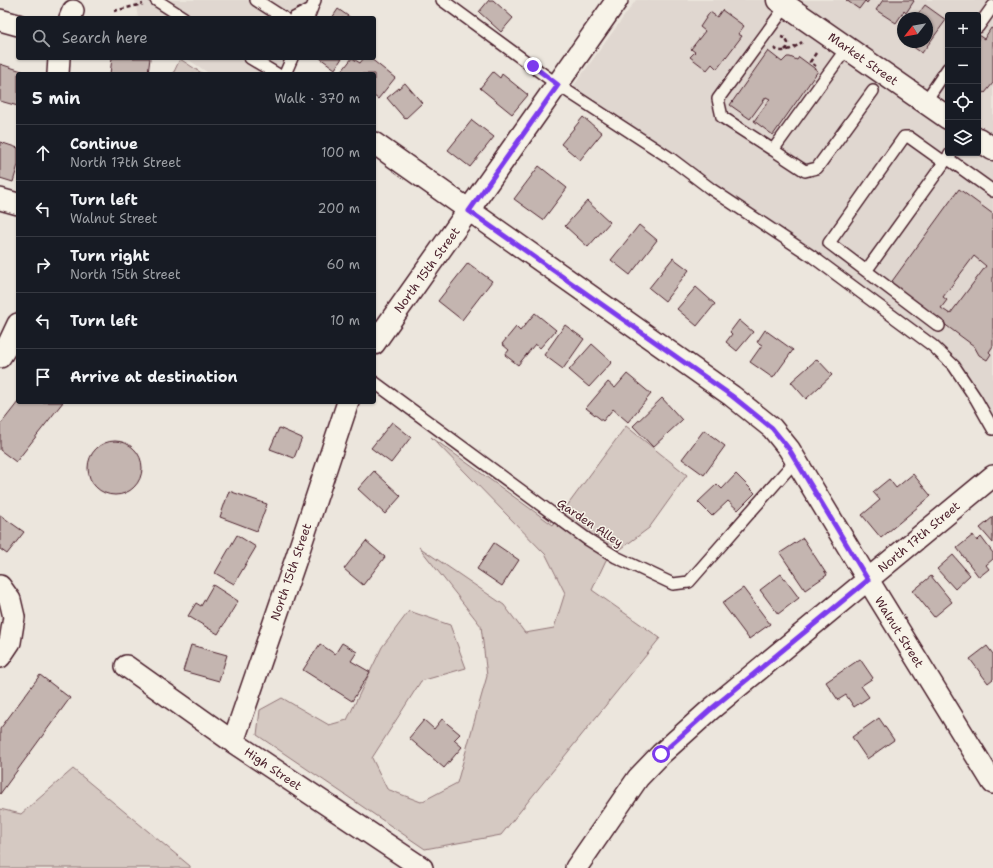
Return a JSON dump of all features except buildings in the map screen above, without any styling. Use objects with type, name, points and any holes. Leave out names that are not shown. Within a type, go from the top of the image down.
[{"type":"main road","name":"Market Street","points":[[784,2],[846,49],[945,116]]},
{"type":"main road","points":[[981,141],[993,149]]},
{"type":"street","name":"North 15th Street","points":[[376,341],[617,0]]},
{"type":"street","points":[[0,20],[16,24]]},
{"type":"street","points":[[58,72],[59,60]]},
{"type":"street","name":"Walnut Street","points":[[376,144],[732,396],[779,435],[796,460],[993,784]]},
{"type":"street","points":[[0,199],[16,203]]},
{"type":"street","points":[[0,357],[16,328]]},
{"type":"street","name":"North 15th Street","points":[[233,742],[295,564],[347,404]]},
{"type":"street","name":"North 17th Street","points":[[576,868],[638,778],[661,754],[710,710],[993,476]]},
{"type":"street","points":[[0,586],[10,600],[14,617],[10,642],[0,657]]},
{"type":"street","name":"High Street","points":[[126,666],[233,742],[422,868]]},
{"type":"lane","points":[[256,0],[281,16]]},
{"type":"lane","points":[[442,0],[558,85],[670,158],[711,189],[813,257],[933,346],[954,366],[976,399],[993,430]]},
{"type":"lane","points":[[161,2],[181,16]]},
{"type":"lane","points":[[784,2],[718,99],[722,117],[804,171],[817,168],[873,91]]},
{"type":"lane","points":[[981,23],[993,6]]},
{"type":"lane","points":[[298,16],[311,9]]},
{"type":"lane","points":[[772,150],[846,49]]},
{"type":"lane","points":[[253,60],[274,72]]},
{"type":"lane","points":[[287,72],[291,60]]},
{"type":"lane","points":[[925,102],[945,72]]},
{"type":"lane","points":[[939,326],[829,243],[904,137],[909,137],[947,158],[993,191]]},
{"type":"lane","points":[[866,271],[947,158]]},
{"type":"lane","name":"Garden Alley","points":[[376,383],[587,539],[616,557],[672,584],[688,582],[796,460]]},
{"type":"path","points":[[114,11],[161,2]]},
{"type":"path","points":[[778,37],[785,38],[787,40],[788,46],[785,50]]},
{"type":"path","points":[[772,44],[775,50],[778,51],[796,47],[802,42]]},
{"type":"path","points":[[816,53],[810,62],[822,71]]},
{"type":"shaded area","points":[[135,0],[313,0],[307,16],[138,16]]},
{"type":"shaded area","points":[[636,0],[993,0],[993,435],[952,367],[812,258],[572,88]]},
{"type":"shaded area","points":[[180,60],[182,60],[200,72],[174,72]]},
{"type":"shaded area","points":[[189,60],[289,60],[285,72],[207,72]]},
{"type":"shaded area","points":[[626,426],[687,475],[649,528],[606,560],[592,590],[660,638],[501,835],[425,849],[257,735],[260,710],[282,698],[329,725],[347,720],[382,647],[409,611],[450,625],[466,668],[421,681],[372,758],[387,789],[421,802],[457,783],[487,676],[481,626],[419,547],[504,605],[525,633],[554,628],[565,593],[546,555],[431,437],[553,525]]},
{"type":"shaded area","points":[[73,769],[190,866],[190,868],[0,868],[0,809],[21,814]]},
{"type":"route","points":[[533,66],[558,85],[469,211],[732,396],[772,428],[779,435],[796,460],[868,580],[710,710],[661,754]]}]
